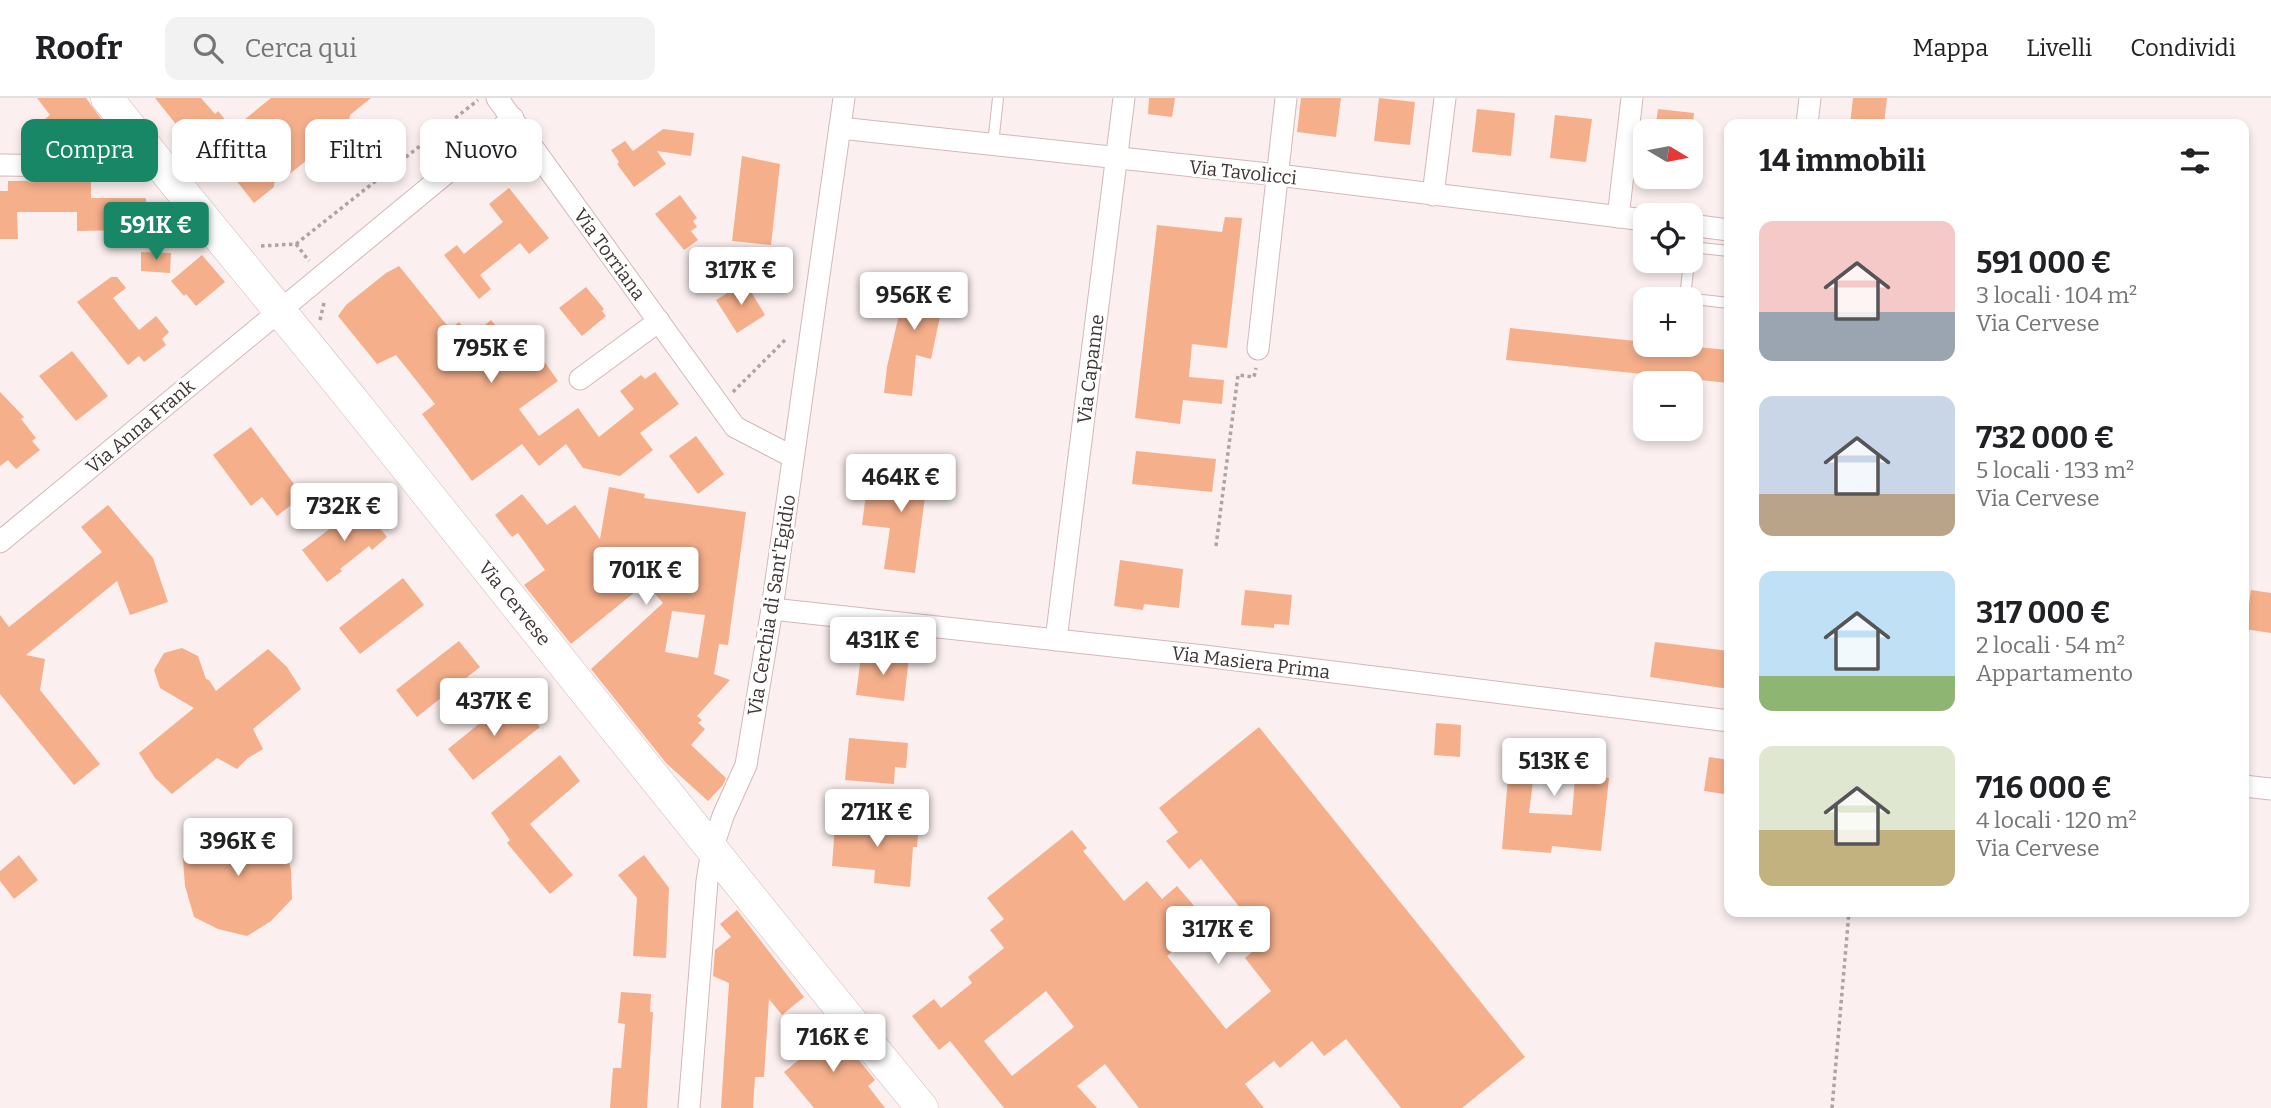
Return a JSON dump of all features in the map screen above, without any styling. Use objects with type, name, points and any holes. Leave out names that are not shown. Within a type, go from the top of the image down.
[{"type":"main road","name":"Via Cervese","points":[[107,98],[160,167],[281,310],[747,895],[922,1108]]},
{"type":"street","name":"Via Torriana","points":[[497,98],[735,428],[793,457]]},
{"type":"street","name":"Via Cerchia di Sant'Egidio","points":[[688,1108],[707,881],[712,850],[723,816],[746,765],[772,609],[844,98]]},
{"type":"street","name":"Via Capanne","points":[[1056,640],[1124,98]]},
{"type":"street","points":[[1258,349],[1286,98]]},
{"type":"street","points":[[1433,195],[1444,98]]},
{"type":"street","points":[[1618,217],[1632,98]]},
{"type":"street","points":[[1808,119],[1810,98]]},
{"type":"street","name":"Via Anna Frank","points":[[0,542],[513,118]]},
{"type":"street","name":"Via Tavolicci","points":[[840,128],[1278,175],[1633,219]]},
{"type":"street","points":[[0,165],[160,167]]},
{"type":"street","points":[[1703,234],[1724,231]]},
{"type":"street","points":[[580,379],[659,321]]},
{"type":"street","name":"Via Masiera Prima","points":[[772,609],[1204,656],[1724,720]]},
{"type":"street","points":[[2249,787],[2271,789]]},
{"type":"lane","points":[[993,144],[998,98]]},
{"type":"lane","points":[[1703,241],[1724,249]]},
{"type":"lane","points":[[1688,273],[1685,298],[1724,302]]},
{"type":"path","points":[[296,244],[480,98]]},
{"type":"path","points":[[719,405],[792,334]]},
{"type":"path","points":[[1216,546],[1238,375],[1254,377],[1258,349]]},
{"type":"path","points":[[1832,1108],[1849,917]]},
{"type":"building","points":[[37,98],[86,98],[101,119],[45,119],[50,115]]},
{"type":"building","points":[[155,98],[201,98],[215,114],[218,111],[225,119],[172,119]]},
{"type":"building","points":[[271,98],[371,98],[350,115],[349,119],[305,119],[305,162],[291,173],[291,119],[245,119]]},
{"type":"building","points":[[1149,98],[1175,98],[1172,117],[1148,114]]},
{"type":"building","points":[[1301,98],[1341,98],[1336,137],[1297,132]]},
{"type":"building","points":[[1379,98],[1415,102],[1410,145],[1374,141]]},
{"type":"building","points":[[1853,98],[1887,98],[1885,119],[1851,119]]},
{"type":"building","points":[[1477,109],[1515,113],[1511,156],[1472,152]]},
{"type":"building","points":[[1658,109],[1694,113],[1693,119],[1657,119]]},
{"type":"building","points":[[1555,115],[1592,119],[1586,162],[1550,158]]},
{"type":"building","points":[[663,129],[694,133],[691,156],[657,151],[666,164],[634,187],[617,164],[619,162],[611,150],[625,141],[633,151]]},
{"type":"building","points":[[742,156],[780,164],[771,245],[732,241]]},
{"type":"building","points":[[8,181],[91,182],[91,198],[146,198],[146,211],[155,211],[155,233],[127,234],[128,230],[77,231],[77,212],[17,212],[18,239],[0,239],[0,191],[8,191]]},
{"type":"building","points":[[237,182],[274,182],[274,187],[254,203]]},
{"type":"building","points":[[509,188],[549,238],[529,254],[520,243],[480,275],[491,289],[479,299],[444,255],[457,245],[464,254],[503,222],[489,204]]},
{"type":"building","points":[[680,195],[697,218],[693,221],[697,227],[691,231],[698,240],[684,250],[655,214]]},
{"type":"building","points":[[1225,217],[1242,218],[1227,348],[1192,344],[1189,377],[1224,380],[1222,404],[1183,400],[1180,424],[1135,418],[1157,225],[1222,232]]},
{"type":"building","points":[[141,252],[171,253],[170,273],[141,271]]},
{"type":"building","points":[[202,255],[225,282],[196,306],[171,281]]},
{"type":"building","points":[[399,266],[450,329],[459,322],[470,337],[491,320],[511,344],[525,334],[558,381],[519,409],[539,436],[578,408],[599,437],[634,409],[620,391],[641,375],[645,379],[655,372],[679,404],[640,433],[653,450],[620,476],[583,468],[566,444],[539,466],[522,444],[472,481],[422,414],[435,404],[396,355],[377,364],[338,316],[346,305]]},
{"type":"building","points":[[908,275],[947,283],[931,359],[916,355],[912,396],[884,393],[887,367]]},
{"type":"building","points":[[111,277],[117,277],[126,288],[113,298],[139,330],[156,316],[169,332],[162,339],[166,345],[144,362],[139,356],[128,365],[77,302]]},
{"type":"building","points":[[745,282],[765,315],[737,333],[716,300]]},
{"type":"building","points":[[586,287],[604,309],[602,311],[606,316],[582,336],[559,308]]},
{"type":"building","points":[[1510,328],[1633,341],[1633,357],[1703,357],[1703,348],[1724,350],[1724,382],[1703,380],[1703,371],[1633,373],[1506,360]]},
{"type":"building","points":[[72,351],[108,396],[76,421],[39,376]]},
{"type":"building","points":[[0,392],[24,417],[21,419],[36,438],[32,441],[40,450],[16,469],[8,460],[0,466]]},
{"type":"building","points":[[251,427],[303,496],[277,516],[262,497],[251,506],[213,455]]},
{"type":"building","points":[[696,436],[724,474],[698,494],[669,456]]},
{"type":"building","points":[[1136,451],[1216,459],[1212,492],[1132,484]]},
{"type":"building","points":[[900,455],[930,459],[915,573],[884,569],[890,528],[862,525],[866,494],[894,497]]},
{"type":"building","points":[[609,487],[645,494],[644,498],[746,512],[728,645],[719,644],[714,674],[730,680],[697,716],[702,720],[698,723],[705,729],[691,745],[726,778],[708,801],[666,763],[591,669],[663,603],[646,583],[571,644],[524,585],[545,570],[518,533],[512,537],[495,515],[522,494],[547,525],[575,505],[600,539]],"holes":[[[672,611],[705,615],[698,658],[665,652]]]},
{"type":"building","points":[[108,505],[153,558],[168,602],[130,615],[117,581],[26,655],[45,659],[40,690],[100,764],[74,785],[0,694],[0,615],[9,627],[102,552],[81,527]]},
{"type":"building","points":[[361,505],[387,537],[372,550],[369,546],[327,582],[302,550]]},
{"type":"building","points":[[1120,560],[1183,569],[1179,608],[1144,604],[1143,610],[1114,606]]},
{"type":"building","points":[[403,578],[424,605],[360,654],[339,628]]},
{"type":"building","points":[[1245,590],[1292,595],[1289,625],[1274,624],[1274,628],[1241,625]]},
{"type":"building","points":[[2251,590],[2271,593],[2271,633],[2249,630]]},
{"type":"building","points":[[459,641],[480,667],[417,717],[396,690]]},
{"type":"building","points":[[1655,642],[1724,650],[1724,688],[1650,677]]},
{"type":"building","points":[[182,648],[198,656],[206,679],[216,691],[268,649],[287,667],[301,689],[253,729],[263,749],[237,769],[217,758],[172,794],[155,778],[139,753],[194,708],[160,688],[154,670],[164,653]]},
{"type":"building","points":[[881,654],[909,657],[904,701],[856,695],[861,656],[880,658]]},
{"type":"building","points":[[512,697],[540,727],[473,780],[448,749]]},
{"type":"building","points":[[1436,723],[1461,725],[1460,757],[1434,755]]},
{"type":"building","points":[[1259,727],[1525,1057],[1462,1108],[1401,1108],[1346,1039],[1324,1056],[1312,1041],[1280,1068],[1274,1061],[1245,1084],[1264,1108],[1139,1108],[1105,1064],[1077,1086],[1097,1108],[1004,1108],[950,1041],[939,1050],[912,1016],[934,999],[941,1008],[972,983],[968,977],[1004,948],[990,930],[1004,919],[987,898],[1072,830],[1087,848],[1083,851],[1124,901],[1147,881],[1162,899],[1177,886],[1208,922],[1167,956],[1226,1029],[1271,991],[1245,958],[1266,940],[1201,859],[1189,869],[1166,841],[1178,832],[1159,808]],"holes":[[[1046,991],[1074,1027],[1012,1076],[984,1041]]]},
{"type":"building","points":[[849,738],[908,743],[906,768],[895,767],[894,784],[845,780]]},
{"type":"building","points":[[1526,740],[1596,746],[1593,776],[1609,778],[1601,851],[1552,846],[1551,853],[1502,849],[1511,741],[1526,743]],"holes":[[[1534,773],[1575,778],[1572,815],[1529,813]]]},
{"type":"building","points":[[560,755],[580,781],[530,824],[573,875],[550,894],[507,843],[510,840],[491,813]]},
{"type":"building","points":[[1709,757],[1724,759],[1724,794],[1704,791]]},
{"type":"building","points":[[843,819],[919,823],[917,847],[913,847],[910,887],[874,883],[875,870],[832,866],[835,826],[843,827]]},
{"type":"building","points":[[229,821],[257,826],[283,842],[291,869],[292,899],[271,921],[247,936],[218,929],[194,917],[185,886],[183,859],[203,836]]},
{"type":"building","points":[[19,855],[38,880],[14,899],[0,881],[0,871]]},
{"type":"building","points":[[644,855],[669,888],[666,958],[633,956],[637,898],[618,875]]},
{"type":"building","points":[[737,910],[804,997],[782,1015],[769,999],[764,1077],[755,1077],[753,1108],[721,1108],[729,983],[713,976],[715,950],[731,937],[720,924]]},
{"type":"building","points":[[621,992],[651,994],[650,1012],[653,1012],[647,1108],[610,1108],[613,1068],[621,1068],[625,1024],[618,1023]]},
{"type":"building","points":[[827,1020],[875,1080],[868,1086],[885,1108],[814,1108],[784,1072],[813,1048],[805,1038]]}]
